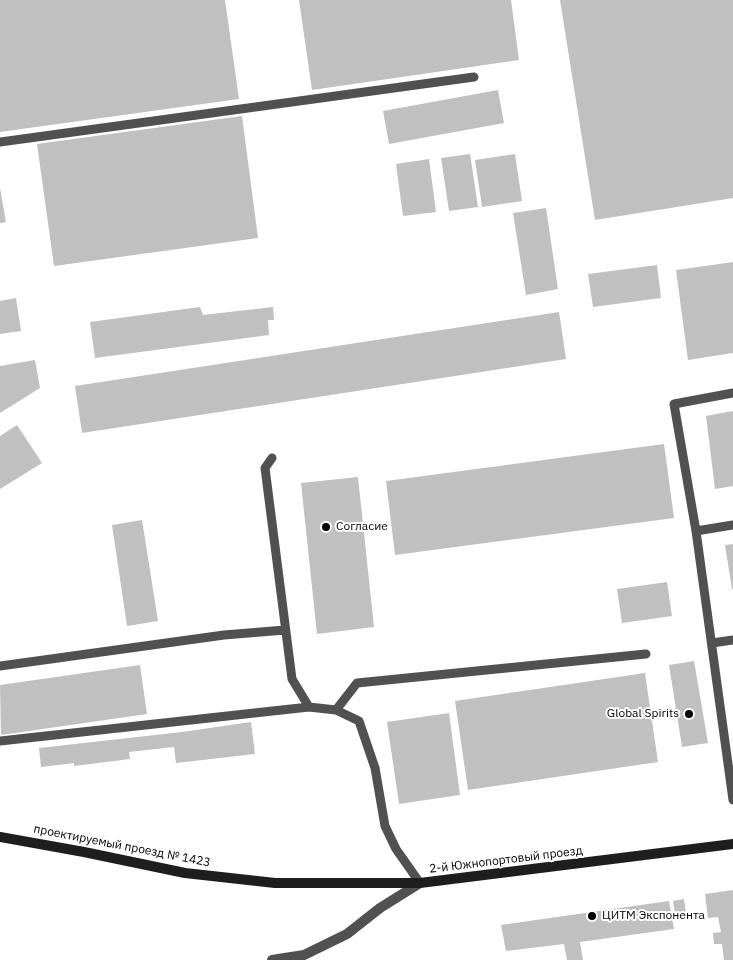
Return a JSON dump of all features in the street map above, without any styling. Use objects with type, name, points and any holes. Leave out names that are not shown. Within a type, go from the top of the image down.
[{"type":"main road","name":"проектируемый проезд № 1423","points":[[0,837],[185,873],[274,883],[420,883]]},
{"type":"main road","name":"2-й Южнопортовый проезд","points":[[420,883],[733,844]]},
{"type":"street","name":"2-й Южнопортовый проезд","points":[[272,960],[304,955],[346,934],[380,908],[420,883]]},
{"type":"lane","points":[[0,142],[474,77]]},
{"type":"lane","points":[[733,393],[674,404],[696,530],[733,800]]},
{"type":"lane","points":[[272,458],[265,468],[292,679],[309,707]]},
{"type":"lane","points":[[696,530],[733,525]]},
{"type":"lane","points":[[0,666],[224,635],[285,630]]},
{"type":"lane","points":[[712,643],[733,640]]},
{"type":"lane","points":[[336,710],[357,684],[646,654]]},
{"type":"lane","points":[[0,741],[309,707],[336,710],[359,721],[375,768],[384,826],[396,849],[420,883]]},
{"type":"building","points":[[0,0],[225,0],[239,99],[0,132]]},
{"type":"building","points":[[299,0],[511,0],[519,60],[312,90]]},
{"type":"building","points":[[560,0],[733,0],[733,198],[595,220]]},
{"type":"building","points":[[498,90],[504,123],[389,144],[383,111]]},
{"type":"building","points":[[242,116],[258,238],[54,266],[37,144]]},
{"type":"building","points":[[470,154],[478,207],[449,211],[441,158]]},
{"type":"building","points":[[515,154],[522,201],[482,207],[475,160]]},
{"type":"building","points":[[429,159],[436,212],[403,216],[396,164]]},
{"type":"building","points":[[0,188],[6,222],[0,223]]},
{"type":"building","points":[[546,208],[558,289],[526,295],[513,213]]},
{"type":"building","points":[[733,262],[733,353],[688,360],[676,270]]},
{"type":"building","points":[[657,265],[661,298],[593,307],[588,274]]},
{"type":"building","points":[[16,298],[21,331],[0,334],[0,301]]},
{"type":"building","points":[[200,307],[203,315],[273,307],[274,320],[268,320],[269,335],[95,358],[90,322]]},
{"type":"building","points":[[559,312],[566,359],[82,433],[75,386]]},
{"type":"building","points":[[35,360],[40,388],[0,413],[0,366]]},
{"type":"building","points":[[733,411],[733,486],[715,489],[706,416]]},
{"type":"building","points":[[17,425],[42,463],[0,489],[0,436]]},
{"type":"building","points":[[664,444],[674,518],[395,555],[386,481]]},
{"type":"building","points":[[358,477],[374,627],[317,634],[301,483]]},
{"type":"building","points":[[142,520],[158,621],[127,626],[112,525]]},
{"type":"building","points":[[733,544],[733,589],[732,589],[725,545]]},
{"type":"building","points":[[667,582],[672,616],[622,623],[617,589]]},
{"type":"building","points":[[694,661],[708,743],[682,747],[669,665]]},
{"type":"building","points":[[140,665],[147,714],[1,735],[0,685]]},
{"type":"building","points":[[645,673],[658,762],[468,790],[455,701]]},
{"type":"building","points":[[449,713],[460,795],[399,804],[387,722]]},
{"type":"building","points":[[251,722],[255,754],[176,763],[174,747],[129,752],[130,759],[74,766],[74,763],[41,767],[39,748],[182,732]]},
{"type":"building","points":[[733,890],[733,960],[724,960],[722,944],[714,944],[713,933],[721,932],[718,917],[708,918],[705,894]]},
{"type":"building","points":[[684,899],[686,913],[675,914],[673,901]]},
{"type":"building","points":[[669,901],[674,929],[580,942],[583,960],[567,960],[564,944],[506,951],[501,925]]},
{"type":"place","name":"Согласие","points":[[326,527]]},
{"type":"place","name":"Global Spirits","points":[[689,714]]},
{"type":"place","name":"ЦИТМ Экспонента","points":[[592,916]]}]
